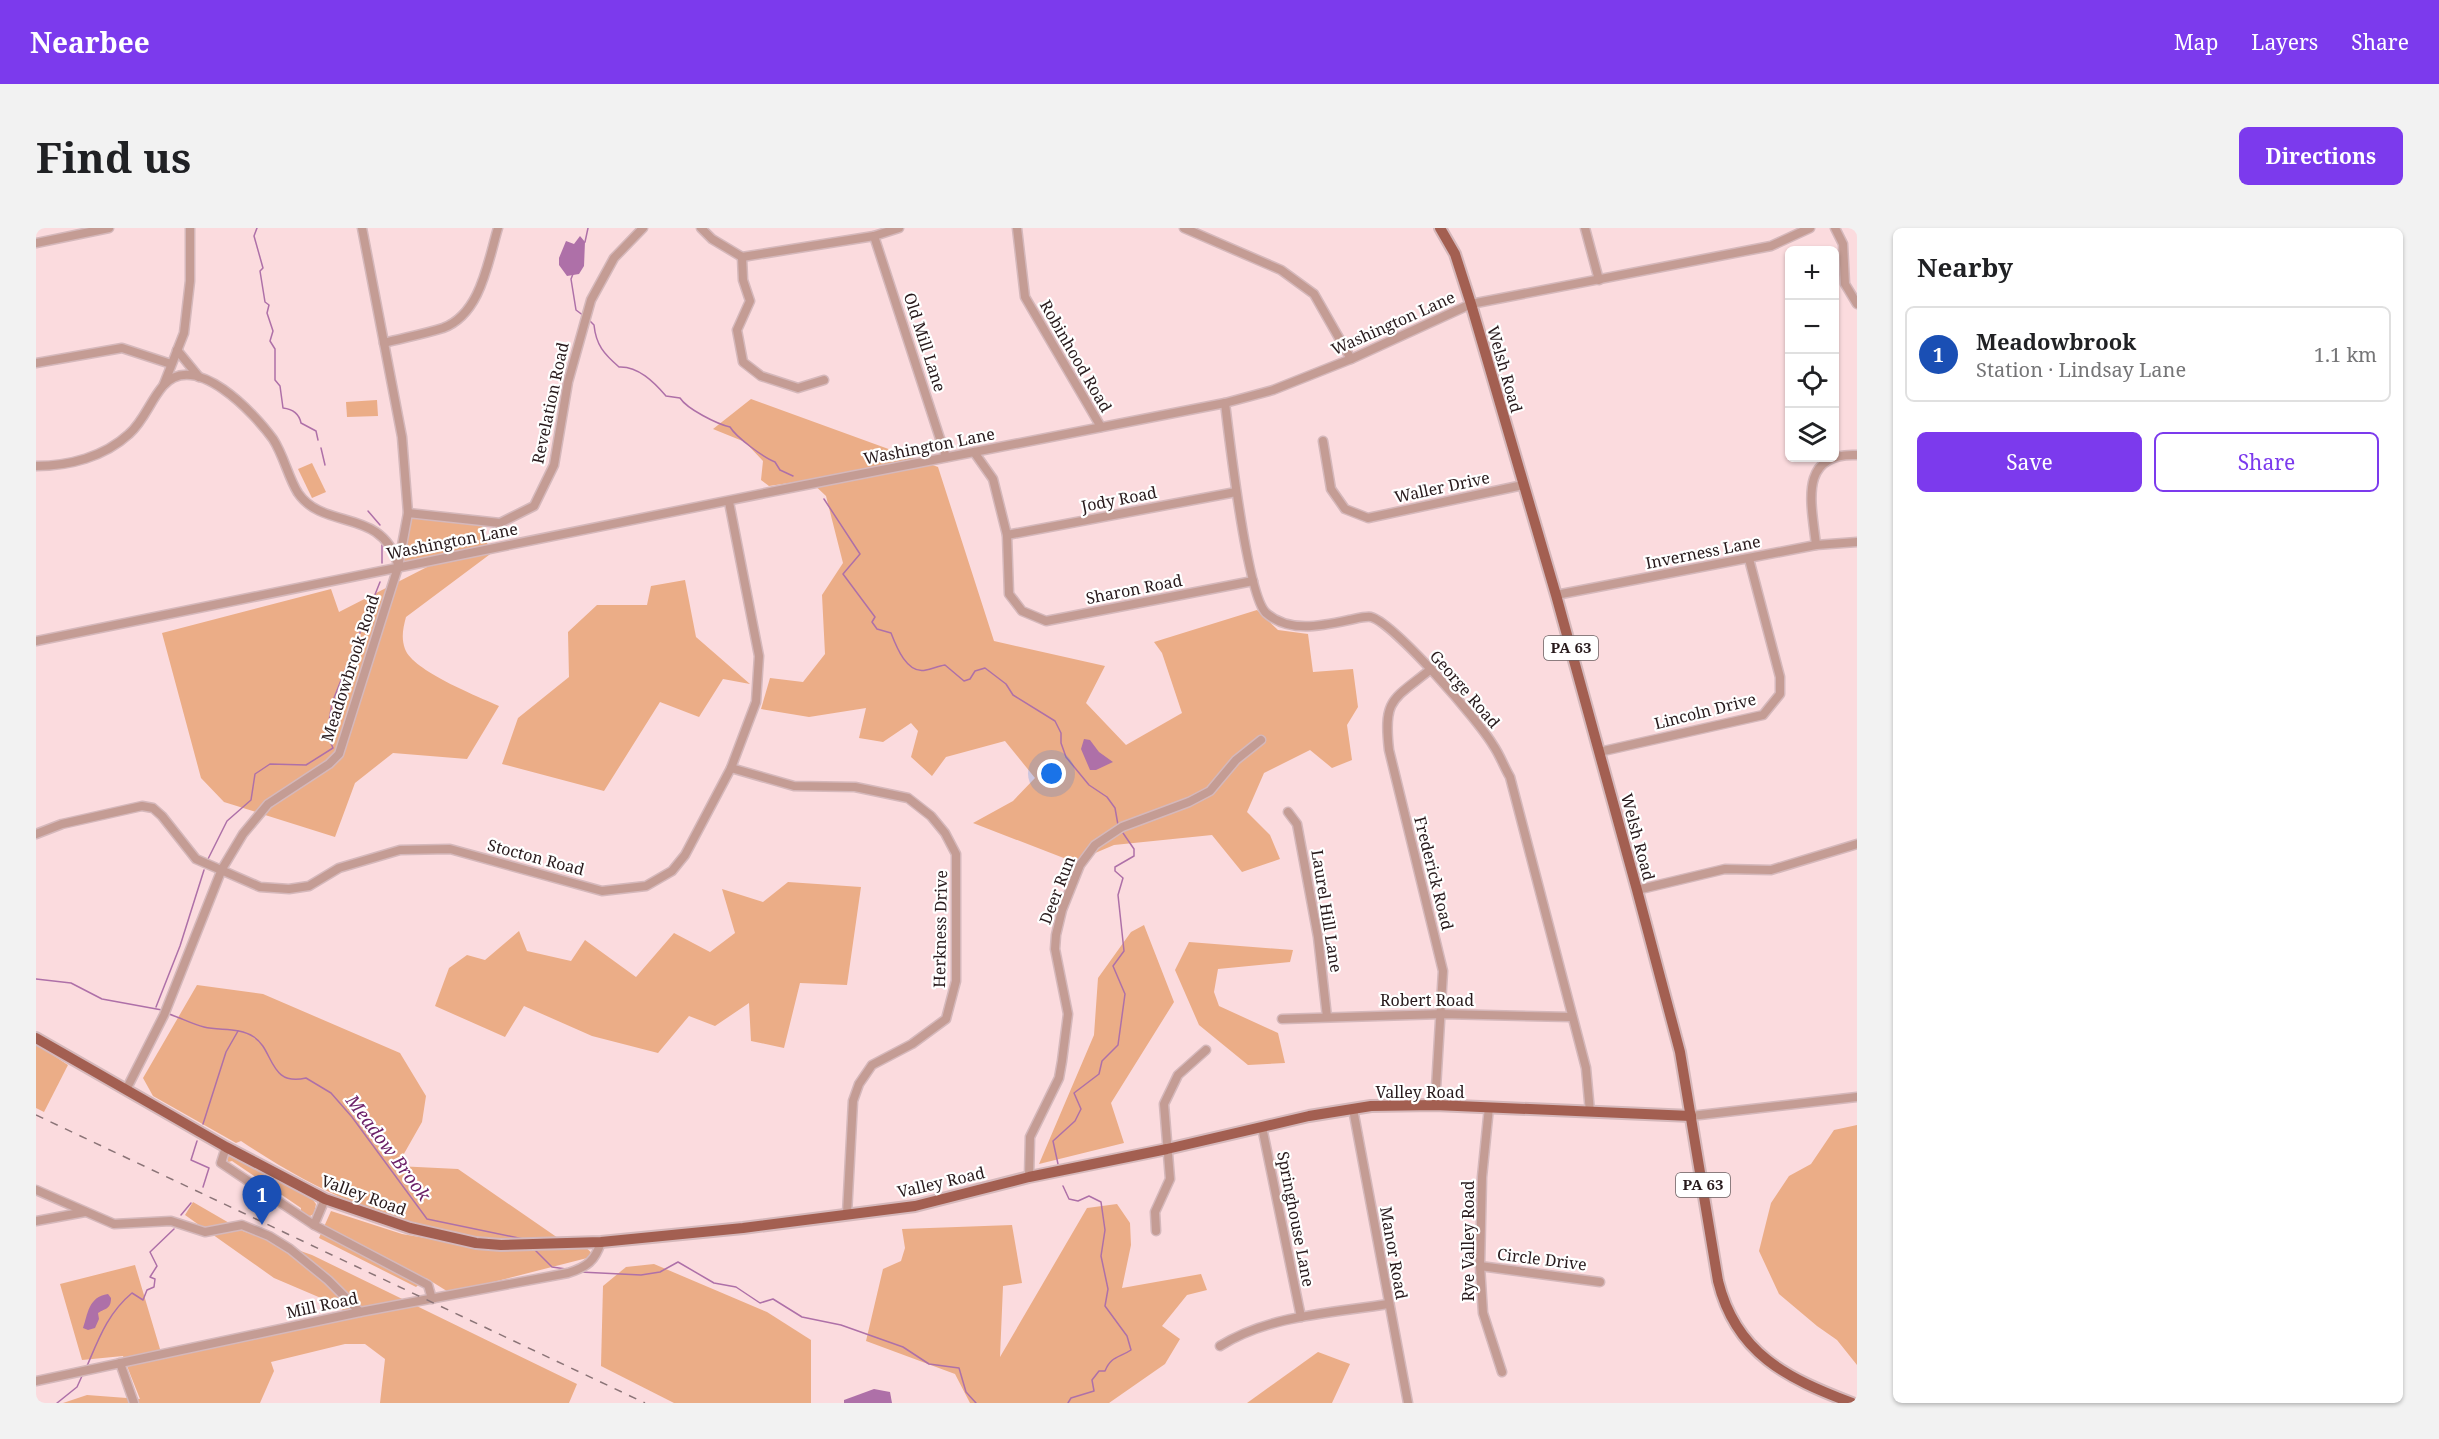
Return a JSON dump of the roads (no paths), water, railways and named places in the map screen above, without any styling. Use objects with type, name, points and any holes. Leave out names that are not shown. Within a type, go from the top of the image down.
[{"type":"main road","name":"Welsh Road","points":[[1440,228],[1455,254],[1471,304],[1556,595],[1680,1052],[1718,1281],[1727,1311],[1748,1342],[1782,1372],[1831,1399],[1852,1403]]},
{"type":"main road","name":"Valley Road","points":[[36,1038],[127,1088],[226,1147],[325,1199],[410,1228],[476,1243],[541,1245],[601,1242],[743,1228],[915,1206],[1029,1177],[1353,1109],[1435,1105],[1691,1116]]},
{"type":"street","points":[[36,243],[109,228]]},
{"type":"street","points":[[36,466],[70,463],[92,457],[123,438],[137,426],[164,384],[184,333],[190,281],[190,228]]},
{"type":"street","name":"Meadowbrook Road","points":[[127,1088],[164,1015],[222,869],[243,834],[268,804],[328,764],[339,754],[398,567],[408,513],[402,437],[362,228]]},
{"type":"street","points":[[384,343],[446,327],[466,310],[478,293],[498,228]]},
{"type":"street","name":"Revelation Road","points":[[408,513],[500,522],[534,506],[554,465],[568,382],[587,309],[614,258],[643,228]]},
{"type":"street","points":[[701,228],[712,239],[742,257],[874,236],[898,228]]},
{"type":"street","name":"Robinhood Road","points":[[1017,228],[1024,297],[1101,428]]},
{"type":"street","points":[[1184,228],[1281,270],[1314,294],[1351,359]]},
{"type":"street","points":[[1585,228],[1599,280]]},
{"type":"street","name":"Washington Lane","points":[[36,641],[946,457],[1225,403],[1273,390],[1351,359],[1471,304],[1770,246],[1810,228]]},
{"type":"street","points":[[1835,228],[1843,244],[1845,284],[1857,304]]},
{"type":"street","name":"Old Mill Lane","points":[[874,236],[946,457]]},
{"type":"street","points":[[742,257],[743,280],[750,301],[737,330],[743,362],[760,376],[798,388],[824,380]]},
{"type":"street","points":[[36,363],[122,348],[171,364]]},
{"type":"street","points":[[177,350],[199,377]]},
{"type":"street","points":[[164,384],[188,374],[220,387],[255,418],[273,440],[298,493],[311,505],[367,526],[388,541],[398,567]]},
{"type":"street","name":"George Road","points":[[1225,403],[1236,492],[1253,581],[1264,612],[1286,625],[1315,627],[1370,616],[1388,625],[1431,669],[1493,744],[1509,777],[1586,1068],[1590,1112]]},
{"type":"street","name":"Waller Drive","points":[[1323,441],[1331,489],[1345,509],[1368,518],[1523,485]]},
{"type":"street","points":[[974,452],[993,479],[1007,535]]},
{"type":"street","points":[[1816,545],[1810,488],[1815,471],[1827,460],[1857,455]]},
{"type":"street","name":"Jody Road","points":[[1007,535],[1236,492]]},
{"type":"street","name":"Stocton Road","points":[[36,834],[62,824],[142,807],[153,808],[196,859],[222,869],[241,881],[260,887],[289,889],[309,886],[339,868],[400,850],[450,849],[602,891],[627,890],[646,886],[672,871],[686,855],[731,768],[756,702],[759,656],[729,502]]},
{"type":"street","name":"Sharon Road","points":[[1007,535],[1009,594],[1022,611],[1046,621],[1253,581]]},
{"type":"street","name":"Inverness Lane","points":[[1556,595],[1816,545],[1857,542]]},
{"type":"street","name":"Lincoln Drive","points":[[1599,752],[1763,715],[1780,694],[1780,677],[1749,559]]},
{"type":"street","name":"Frederick Road","points":[[1431,669],[1394,700],[1385,718],[1389,750],[1443,971],[1435,1105]]},
{"type":"street","name":"Deer Run","points":[[1029,1177],[1030,1137],[1059,1078],[1062,1061],[1068,1014],[1055,949],[1056,936],[1062,910],[1080,865],[1095,845],[1122,827],[1200,798],[1210,791],[1236,760],[1261,740]]},
{"type":"street","name":"Herkness Drive","points":[[731,768],[794,786],[855,787],[908,798],[931,816],[945,833],[956,854],[957,981],[951,1003],[946,1019],[912,1044],[872,1065],[859,1084],[853,1101],[847,1214]]},
{"type":"street","name":"Laurel Hill Lane","points":[[1288,813],[1297,825],[1318,937],[1327,1017]]},
{"type":"street","points":[[1637,891],[1725,869],[1771,870],[1857,844]]},
{"type":"street","name":"Robert Road","points":[[1282,1019],[1442,1014],[1572,1017]]},
{"type":"street","points":[[1156,1231],[1155,1212],[1170,1179],[1164,1104],[1178,1075],[1206,1050]]},
{"type":"street","name":"Valley Road","points":[[1691,1116],[1857,1097]]},
{"type":"street","name":"Rye Valley Road","points":[[1489,1107],[1482,1177],[1480,1266],[1483,1313],[1502,1372]]},
{"type":"street","name":"Manor Road","points":[[1353,1109],[1408,1403]]},
{"type":"street","name":"Springhouse Lane","points":[[1262,1127],[1301,1317]]},
{"type":"street","points":[[226,1147],[221,1163],[314,1225],[428,1285],[432,1299]]},
{"type":"street","points":[[36,1190],[114,1224],[171,1221],[206,1232],[242,1225],[269,1236],[290,1249],[328,1280],[360,1312]]},
{"type":"street","points":[[314,1225],[325,1199]]},
{"type":"street","points":[[36,1221],[85,1212]]},
{"type":"street","name":"Mill Road","points":[[36,1381],[360,1312],[568,1273],[585,1268],[597,1255],[601,1242]]},
{"type":"street","name":"Circle Drive","points":[[1480,1266],[1600,1282]]},
{"type":"street","points":[[1220,1346],[1243,1331],[1301,1317],[1388,1304]]},
{"type":"street","points":[[120,1363],[134,1403]]},
{"type":"waterway","points":[[257,228],[254,236],[263,268],[260,271],[265,302],[269,305],[267,313],[273,331],[270,341],[275,349],[275,380],[280,386],[283,408],[295,412],[301,423],[316,431],[318,440]]},
{"type":"waterway","points":[[585,242],[588,228]]},
{"type":"waterway","points":[[573,274],[571,279],[576,310],[584,316]]},
{"type":"waterway","points":[[590,321],[594,325],[602,349],[619,367],[639,372],[651,380],[666,396],[680,398],[689,407],[730,427],[751,447],[775,462],[780,470],[793,476]]},
{"type":"waterway","points":[[321,448],[325,465]]},
{"type":"waterway","points":[[824,499],[860,554],[843,574],[875,617],[872,622],[877,629],[891,633],[899,652],[908,664],[919,670],[945,665],[964,681],[970,679],[975,671],[985,668],[1006,684],[1013,695],[1055,721],[1061,733],[1061,743],[1066,757],[1089,785],[1107,797],[1115,808],[1118,825]]},
{"type":"waterway","points":[[368,511],[380,525]]},
{"type":"waterway","points":[[382,545],[382,563]]},
{"type":"waterway","points":[[208,859],[227,821],[251,800],[255,774],[270,764],[306,765],[333,748],[327,734],[332,703],[380,582]]},
{"type":"waterway","points":[[1058,1164],[1053,1141],[1075,1121],[1081,1109],[1074,1093],[1099,1074],[1102,1061],[1118,1045],[1125,994],[1113,966],[1124,951],[1118,895],[1123,878],[1115,871],[1115,867],[1134,856],[1134,849],[1123,833]]},
{"type":"waterway","points":[[156,1007],[180,946],[204,870]]},
{"type":"waterway","name":"Meadow Brook","points":[[36,979],[71,983],[102,999],[162,1010]]},
{"type":"waterway","name":"Meadow Brook","points":[[169,1014],[204,1027],[236,1030],[248,1034],[260,1043],[274,1066],[285,1077],[306,1078],[331,1093],[352,1117],[427,1219],[528,1240]]},
{"type":"waterway","points":[[203,1124],[226,1052],[238,1031]]},
{"type":"waterway","points":[[197,1141],[191,1160],[209,1168],[203,1187]]},
{"type":"waterway","points":[[1063,1186],[1069,1199],[1078,1201],[1089,1196],[1101,1202],[1105,1230],[1101,1256],[1108,1289],[1105,1306],[1127,1336],[1131,1350],[1113,1360],[1105,1371],[1099,1371],[1092,1380],[1094,1391],[1071,1398],[1068,1403]]},
{"type":"waterway","points":[[181,1215],[191,1203]]},
{"type":"waterway","points":[[87,1366],[105,1326],[117,1309],[132,1293],[143,1300],[147,1290],[154,1287],[155,1279],[150,1277],[157,1266],[150,1252],[174,1229]]},
{"type":"waterway","name":"Meadow Brook","points":[[534,1249],[552,1267],[566,1269]]},
{"type":"waterway","name":"Meadow Brook","points":[[580,1272],[641,1275],[660,1272],[678,1262],[714,1283],[736,1287],[760,1303],[773,1299],[802,1317],[841,1325],[903,1347],[929,1364],[959,1368],[966,1392],[976,1403]]},
{"type":"waterway","points":[[57,1403],[77,1387],[82,1376]]},
{"type":"railway","points":[[36,1115],[645,1403]]},
{"type":"place","name":"Meadowbrook","points":[[262,1225]]}]
